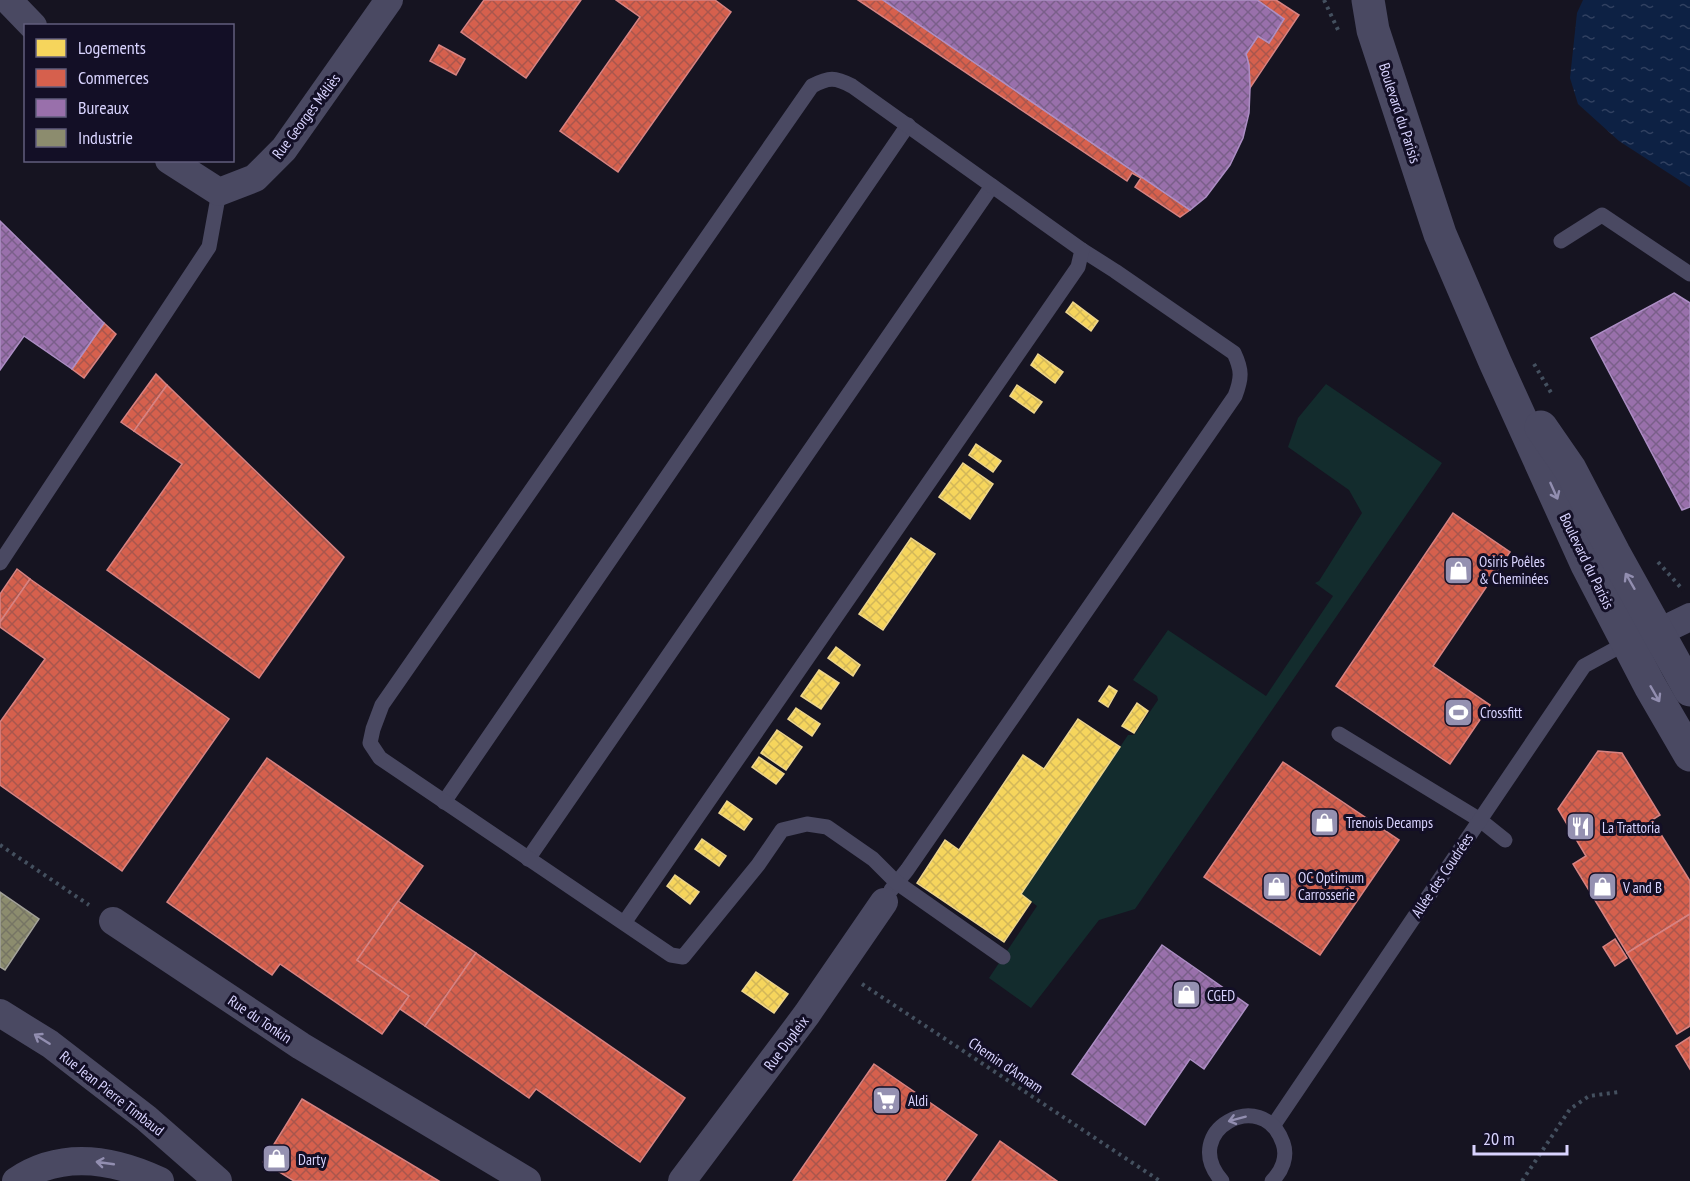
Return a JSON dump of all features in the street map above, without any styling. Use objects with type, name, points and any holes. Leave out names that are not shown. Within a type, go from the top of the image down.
[{"type":"street","points":[[8,0],[31,24]]},
{"type":"street","name":"Rue Georges Méliès","points":[[219,192],[255,178],[284,149],[389,0]]},
{"type":"street","name":"Boulevard du Parisis","points":[[1356,0],[1371,15],[1440,234],[1495,362],[1587,565],[1650,686],[1690,755]]},
{"type":"street","points":[[172,162],[219,192]]},
{"type":"street","name":"Boulevard du Parisis","points":[[1495,362],[1570,469],[1690,690]]},
{"type":"street","points":[[1628,642],[1659,632],[1688,606]]},
{"type":"street","name":"Rue Dupleix","points":[[682,1181],[807,1014],[890,892]]},
{"type":"street","name":"Rue du Tonkin","points":[[113,921],[301,1046],[527,1181]]},
{"type":"street","name":"Rue Jean Pierre Timbaud","points":[[0,1013],[59,1051],[146,1118],[218,1181]]},
{"type":"street","points":[[16,1181],[48,1166],[77,1161],[104,1161],[133,1168],[160,1181]]},
{"type":"lane","points":[[890,892],[1229,406],[1241,381],[1239,363],[1234,352],[1082,250],[908,125],[837,78],[812,86],[382,705],[370,743],[380,758],[671,955],[683,957],[758,865],[782,830],[807,824],[827,827],[873,859],[890,892],[1003,957]]},
{"type":"lane","points":[[444,802],[908,125]]},
{"type":"lane","points":[[528,859],[992,186]]},
{"type":"lane","points":[[0,563],[209,247],[219,192]]},
{"type":"lane","points":[[1561,241],[1602,215],[1690,274]]},
{"type":"lane","points":[[624,923],[1078,267],[1082,250]]},
{"type":"lane","name":"Allée des Coudrées","points":[[1273,1126],[1584,666],[1628,642]]},
{"type":"lane","points":[[1339,734],[1480,820],[1505,840]]},
{"type":"lane","points":[[1222,1181],[1210,1162],[1212,1139],[1219,1128],[1239,1116],[1263,1119],[1273,1126],[1280,1136],[1284,1148],[1284,1161],[1276,1180]]},
{"type":"path","points":[[1534,364],[1557,404]]},
{"type":"path","points":[[1654,557],[1682,588],[1688,606]]},
{"type":"path","points":[[0,845],[113,921]]},
{"type":"path","name":"Chemin d'Annam","points":[[839,969],[1160,1181]]},
{"type":"path","points":[[1522,1181],[1570,1109],[1589,1096],[1619,1092]]},
{"type":"green space","points":[[1326,384],[1442,463],[1135,909],[1099,920],[1031,1008],[989,978],[1037,906],[1021,894],[1128,735],[1134,735],[1158,700],[1157,696],[1133,680],[1168,630],[1266,696],[1333,596],[1315,583],[1319,581],[1362,513],[1349,490],[1288,447],[1298,418]]},
{"type":"water","points":[[1583,0],[1690,0],[1690,187],[1619,141],[1578,104],[1570,78],[1577,13]]},
{"type":"building: Logements","points":[[1073,302],[1098,321],[1091,331],[1066,312]]},
{"type":"building: Logements","points":[[1038,354],[1063,372],[1055,383],[1031,365]]},
{"type":"building: Logements","points":[[1017,385],[1042,402],[1034,413],[1010,396]]},
{"type":"building: Logements","points":[[976,444],[1001,461],[993,472],[969,455]]},
{"type":"building: Logements","points":[[963,463],[993,484],[970,519],[939,497]]},
{"type":"building: Logements","points":[[911,538],[935,554],[883,630],[859,614]]},
{"type":"building: Logements","points":[[836,647],[860,665],[853,676],[828,658]]},
{"type":"building: Logements","points":[[819,670],[839,683],[821,709],[801,696]]},
{"type":"building: Logements","points":[[1109,686],[1117,691],[1108,707],[1099,701]]},
{"type":"building: Logements","points":[[1137,703],[1148,711],[1134,733],[1122,726]]},
{"type":"building: Logements","points":[[796,708],[820,724],[812,736],[788,719]]},
{"type":"building: Logements","points":[[1078,719],[1120,747],[1021,894],[1031,902],[1004,942],[917,883],[945,840],[959,850],[1023,755],[1044,769]]},
{"type":"building: Logements","points":[[777,730],[802,747],[786,770],[761,753]]},
{"type":"building: Logements","points":[[759,757],[784,774],[776,784],[752,767]]},
{"type":"building: Logements","points":[[727,801],[752,819],[744,830],[719,813]]},
{"type":"building: Logements","points":[[702,839],[726,856],[719,866],[695,849]]},
{"type":"building: Logements","points":[[675,875],[699,892],[690,904],[667,886]]},
{"type":"building: Logements","points":[[756,972],[788,994],[774,1013],[742,991]]},
{"type":"building: Commerces","points":[[484,0],[581,0],[526,78],[461,32]]},
{"type":"building: Commerces","points":[[616,0],[715,0],[731,12],[618,172],[560,131],[640,17]]},
{"type":"building: Commerces","points":[[858,0],[883,0],[1190,210],[1180,217],[1135,187],[1141,178],[1132,173],[1127,181]]},
{"type":"building: Commerces","points":[[1257,0],[1276,0],[1299,15],[1250,88],[1246,54],[1258,36],[1269,43],[1284,19]]},
{"type":"building: Commerces","points":[[439,45],[465,59],[456,75],[430,61]]},
{"type":"building: Commerces","points":[[104,323],[116,334],[84,378],[72,369]]},
{"type":"building: Commerces","points":[[156,374],[167,385],[134,431],[121,422]]},
{"type":"building: Commerces","points":[[167,385],[344,557],[259,678],[107,570],[182,464],[134,431]]},
{"type":"building: Commerces","points":[[1453,513],[1510,552],[1433,666],[1490,705],[1450,764],[1336,686]]},
{"type":"building: Commerces","points":[[17,569],[30,579],[0,622],[0,594]]},
{"type":"building: Commerces","points":[[30,579],[229,719],[122,871],[0,785],[0,722],[45,659],[0,627],[0,622]]},
{"type":"building: Commerces","points":[[1598,751],[1622,753],[1660,815],[1652,820],[1690,881],[1690,914],[1627,953],[1573,864],[1586,856],[1558,809]]},
{"type":"building: Commerces","points":[[267,758],[423,866],[357,960],[409,996],[382,1034],[280,964],[272,975],[167,902]]},
{"type":"building: Commerces","points":[[1283,762],[1399,840],[1320,955],[1204,877]]},
{"type":"building: Commerces","points":[[398,901],[476,953],[425,1026],[400,1009],[409,996],[357,960]]},
{"type":"building: Commerces","points":[[1690,914],[1690,1026],[1677,1034],[1627,953]]},
{"type":"building: Commerces","points":[[1615,939],[1627,958],[1615,966],[1603,947]]},
{"type":"building: Commerces","points":[[476,953],[685,1098],[640,1162],[536,1089],[529,1098],[425,1026]]},
{"type":"building: Commerces","points":[[1690,1037],[1690,1069],[1676,1046]]},
{"type":"building: Commerces","name":"Aldi","points":[[874,1064],[977,1135],[945,1181],[793,1181]]},
{"type":"building: Commerces","points":[[302,1099],[439,1181],[294,1181],[263,1162]]},
{"type":"building: Commerces","points":[[1000,1141],[1057,1181],[972,1181]]},
{"type":"building: Bureaux","points":[[883,0],[1257,0],[1284,19],[1269,43],[1258,36],[1246,54],[1250,88],[1249,113],[1243,138],[1230,165],[1206,197],[1190,210]]},
{"type":"building: Bureaux","points":[[0,221],[104,323],[72,369],[24,336],[0,370]]},
{"type":"building: Bureaux","points":[[1674,293],[1690,303],[1690,507],[1682,510],[1591,338]]},
{"type":"building: Bureaux","points":[[1162,945],[1248,1005],[1204,1069],[1190,1059],[1145,1125],[1072,1074]]},
{"type":"building: Industrie","points":[[0,892],[39,919],[5,970],[0,967]]},
{"type":"place","name":"Osiris Poêles & Cheminées","points":[[1458,570]]},
{"type":"place","name":"Crossfitt","points":[[1459,712]]},
{"type":"place","name":"Trenois Decamps","points":[[1325,822]]},
{"type":"place","name":"La Trattoria","points":[[1581,827]]},
{"type":"place","name":"OC Optimum Carrosserie","points":[[1277,886]]},
{"type":"place","name":"V and B","points":[[1602,887]]},
{"type":"place","name":"CGED","points":[[1186,995]]},
{"type":"place","name":"Aldi","points":[[887,1100]]},
{"type":"place","name":"Darty","points":[[277,1159]]}]
